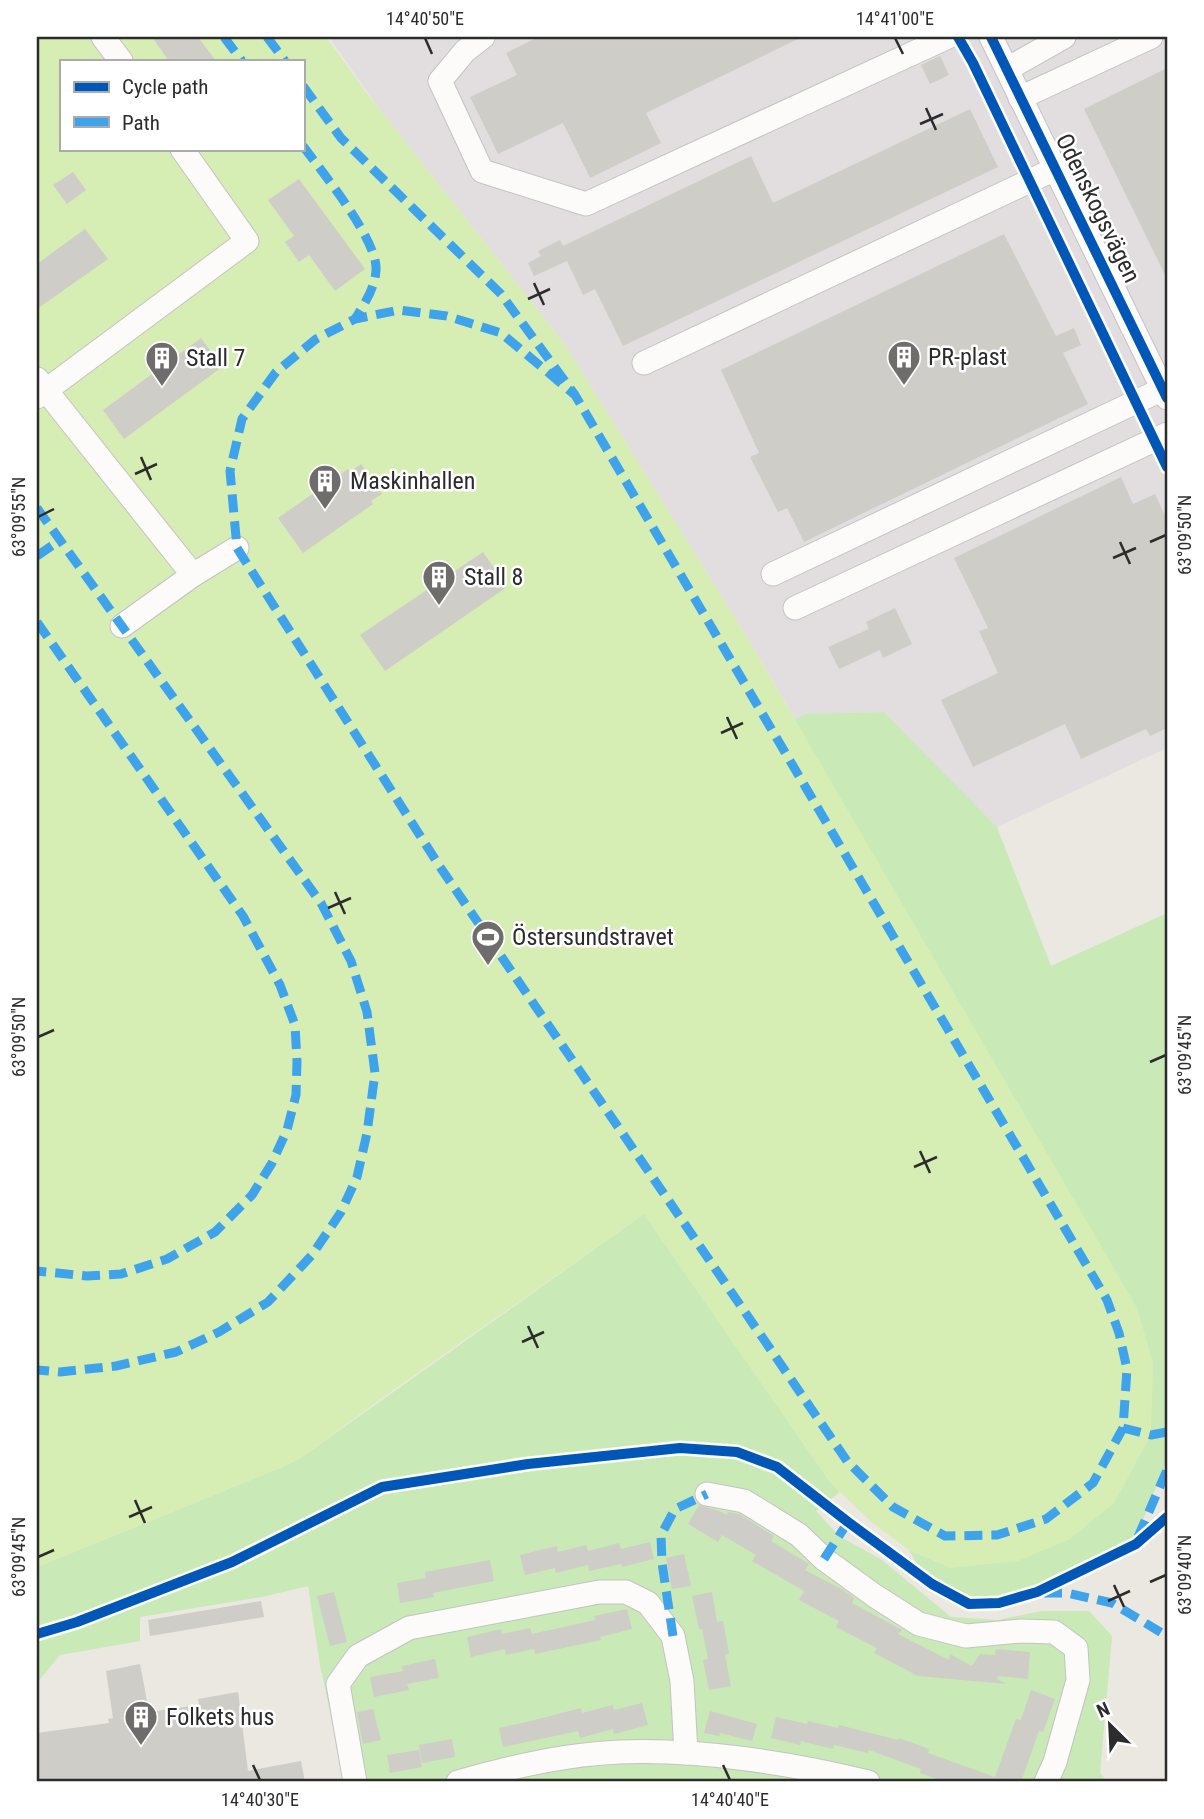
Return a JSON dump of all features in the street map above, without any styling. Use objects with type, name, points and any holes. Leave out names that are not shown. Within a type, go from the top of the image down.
[{"type":"street","points":[[103,37],[120,60]]},
{"type":"street","points":[[483,37],[458,44],[440,81],[482,171],[586,204],[948,37]]},
{"type":"street","name":"Odenskogsvägen","points":[[991,37],[1165,394]]},
{"type":"street","points":[[1007,69],[1064,37]]},
{"type":"street","points":[[1020,98],[1151,37]]},
{"type":"street","points":[[183,150],[247,241],[40,389],[194,575]]},
{"type":"street","points":[[644,363],[1055,169]]},
{"type":"street","points":[[773,574],[1165,394]]},
{"type":"street","points":[[794,608],[1167,434]]},
{"type":"street","points":[[122,626],[237,548]]},
{"type":"street","points":[[706,1494],[744,1501],[799,1535],[834,1567],[919,1623],[966,1636],[1021,1631],[1054,1632],[1076,1648],[1078,1679],[1055,1762],[1046,1782]]},
{"type":"street","points":[[355,1782],[338,1684],[358,1656],[409,1628],[599,1592],[626,1592],[648,1603],[673,1636],[682,1681],[686,1753]]},
{"type":"street","points":[[458,1782],[542,1761],[618,1752],[686,1753],[815,1770],[868,1782]]},
{"type":"shaded area","points":[[329,37],[1167,37],[1167,748],[997,827],[884,712],[806,714],[795,719],[564,343],[377,106]]},
{"type":"green space","name":"Östersundstravet","points":[[37,37],[326,37],[366,92],[564,343],[750,642],[1137,1308],[1153,1362],[1151,1435],[1114,1503],[1070,1539],[1018,1561],[951,1568],[909,1550],[871,1522],[830,1482],[644,1214],[302,1457],[37,1567]]},
{"type":"green space","points":[[884,712],[997,827],[1051,966],[1167,913],[1167,1460],[1134,1542],[1028,1592],[971,1601],[920,1569],[909,1550],[951,1568],[795,719],[806,714]]},
{"type":"green space","points":[[644,1214],[830,1482],[840,1492],[816,1511],[839,1536],[882,1560],[951,1617],[997,1620],[1042,1611],[1089,1611],[1112,1636],[1100,1773],[1108,1782],[345,1782],[320,1665],[308,1586],[262,1597],[140,1617],[140,1641],[60,1655],[37,1683],[37,1567],[302,1457]]},
{"type":"building","points":[[152,37],[198,37],[215,60],[168,60]]},
{"type":"building","points":[[538,37],[802,37],[646,113],[661,143],[590,178],[563,123],[498,154],[470,97],[517,75],[506,53]]},
{"type":"building","points":[[940,56],[949,75],[930,84],[921,65]]},
{"type":"building","points":[[1167,68],[1167,279],[1084,109]]},
{"type":"building","points":[[970,109],[998,167],[623,346],[595,289],[583,295],[567,261],[534,276],[528,263],[541,256],[538,251],[560,240],[563,246],[751,156],[773,203]]},
{"type":"building","points":[[73,172],[86,190],[67,204],[53,185]]},
{"type":"building","points":[[299,179],[365,269],[335,291],[309,255],[299,262],[285,242],[294,236],[268,200]]},
{"type":"building","points":[[85,229],[108,259],[37,309],[37,264]]},
{"type":"building","name":"PR-plast","points":[[1004,234],[1056,336],[1074,328],[1081,345],[1063,353],[1088,404],[804,542],[787,508],[778,512],[750,457],[759,453],[721,370]]},
{"type":"building","name":"Stall 7","points":[[201,338],[222,367],[124,439],[103,410]]},
{"type":"building","name":"Maskinhallen","points":[[361,464],[382,494],[371,501],[373,504],[303,553],[278,518],[348,469],[350,472]]},
{"type":"building","points":[[1121,477],[1133,504],[1155,494],[1167,520],[1167,728],[1150,736],[1146,729],[1081,759],[1065,724],[973,767],[941,700],[998,673],[979,631],[988,628],[954,558]]},
{"type":"building","name":"Stall 8","points":[[483,552],[507,587],[385,671],[360,635]]},
{"type":"building","points":[[895,608],[912,644],[883,658],[880,650],[839,669],[828,647],[869,629],[866,622]]},
{"type":"building","points":[[699,1505],[727,1515],[728,1512],[739,1514],[774,1536],[771,1541],[809,1564],[805,1570],[854,1598],[852,1603],[902,1630],[898,1634],[949,1660],[950,1654],[972,1666],[980,1654],[995,1655],[996,1649],[1030,1652],[1028,1679],[998,1676],[997,1679],[1007,1684],[918,1676],[874,1653],[877,1648],[836,1627],[839,1621],[799,1600],[804,1591],[752,1561],[756,1555],[722,1535],[718,1542],[688,1524]]},
{"type":"building","points":[[650,1542],[654,1559],[589,1571],[588,1565],[556,1573],[555,1568],[525,1575],[520,1555],[557,1546],[558,1552],[586,1545],[588,1551],[619,1543],[621,1549]]},
{"type":"building","points":[[684,1554],[691,1586],[672,1589],[666,1558]]},
{"type":"building","points":[[490,1560],[494,1581],[433,1593],[434,1597],[400,1603],[397,1583],[426,1578],[425,1572]]},
{"type":"building","points":[[334,1592],[347,1642],[330,1646],[317,1596]]},
{"type":"building","points":[[712,1592],[717,1622],[723,1621],[729,1654],[725,1655],[731,1686],[709,1690],[703,1660],[708,1659],[692,1596]]},
{"type":"building","points":[[261,1601],[264,1617],[150,1636],[148,1620]]},
{"type":"building","points":[[627,1609],[632,1629],[600,1637],[601,1640],[535,1654],[534,1649],[506,1655],[505,1649],[471,1657],[467,1637],[501,1629],[502,1634],[530,1628],[532,1634],[595,1620],[594,1616]]},
{"type":"building","points":[[435,1659],[439,1678],[407,1684],[409,1690],[374,1697],[370,1677],[403,1671],[402,1666]]},
{"type":"building","name":"Folkets hus","points":[[140,1664],[149,1712],[199,1705],[198,1699],[238,1692],[248,1771],[301,1761],[305,1782],[37,1782],[37,1733],[109,1723],[108,1719],[113,1718],[106,1671]]},
{"type":"building","points":[[1031,1690],[1055,1699],[1043,1732],[1039,1731],[1021,1782],[945,1782],[920,1773],[921,1769],[869,1750],[868,1753],[834,1745],[833,1749],[801,1741],[800,1745],[771,1738],[776,1717],[838,1728],[839,1725],[898,1740],[899,1738],[929,1749],[928,1753],[995,1777],[1016,1719],[1021,1720]]},
{"type":"building","points":[[642,1703],[648,1725],[614,1734],[613,1729],[580,1738],[578,1731],[503,1747],[499,1728],[581,1708],[582,1713],[613,1705],[614,1710]]},
{"type":"building","points":[[373,1709],[381,1740],[363,1744],[357,1712]]},
{"type":"building","points":[[710,1711],[757,1724],[752,1741],[720,1733],[719,1736],[704,1733]]},
{"type":"building","points":[[452,1739],[455,1757],[422,1763],[419,1745]]},
{"type":"building","points":[[419,1750],[422,1767],[390,1773],[387,1755]]},
{"type":"marked path","points":[[224,37],[241,60]]},
{"type":"marked path","points":[[267,37],[284,60]]},
{"type":"marked path","points":[[304,87],[341,138],[501,294],[575,395]]},
{"type":"marked path","points":[[304,147],[359,224],[374,257],[374,284],[355,319]]},
{"type":"marked path","points":[[399,310],[447,316],[501,333],[575,395],[1107,1300],[1119,1333],[1127,1369],[1123,1428],[1093,1483],[1046,1519],[997,1535],[945,1536],[893,1507],[847,1461],[440,867],[237,548],[230,471],[242,419],[276,372],[316,339],[355,319],[399,310]]},
{"type":"marked path","points":[[37,508],[321,903],[351,961],[367,1012],[375,1073],[367,1133],[357,1177],[341,1212],[312,1255],[268,1302],[219,1332],[176,1352],[116,1366],[60,1372],[37,1370]]},
{"type":"marked path","points":[[37,556],[60,540]]},
{"type":"marked path","points":[[37,622],[243,916],[280,985],[295,1025],[297,1061],[296,1095],[287,1130],[272,1163],[252,1195],[215,1232],[167,1259],[121,1274],[87,1276],[37,1271]]},
{"type":"marked path","points":[[1123,1428],[1151,1435],[1167,1432]]},
{"type":"marked path","points":[[1138,1537],[1167,1470]]},
{"type":"marked path","points":[[673,1636],[662,1563],[661,1535],[675,1509],[707,1494]]},
{"type":"marked path","points":[[824,1559],[848,1522]]},
{"type":"marked path","points":[[1044,1593],[1067,1593],[1112,1603],[1167,1636]]},
{"type":"cycle path","points":[[958,37],[973,63],[1167,467]]},
{"type":"cycle path","points":[[991,37],[1167,398]]},
{"type":"cycle path","points":[[37,1634],[77,1622],[232,1562],[382,1487],[528,1464],[680,1448],[737,1452],[777,1467],[932,1584],[969,1604],[999,1603],[1037,1592],[1136,1544],[1167,1517]]},
{"type":"place","name":"PR-plast","points":[[904,387]]},
{"type":"place","name":"Stall 7","points":[[162,388]]},
{"type":"place","name":"Maskinhallen","points":[[325,511]]},
{"type":"place","name":"Stall 8","points":[[439,607]]},
{"type":"place","name":"Östersundstravet","points":[[488,967]]},
{"type":"place","name":"Folkets hus","points":[[141,1747]]}]
